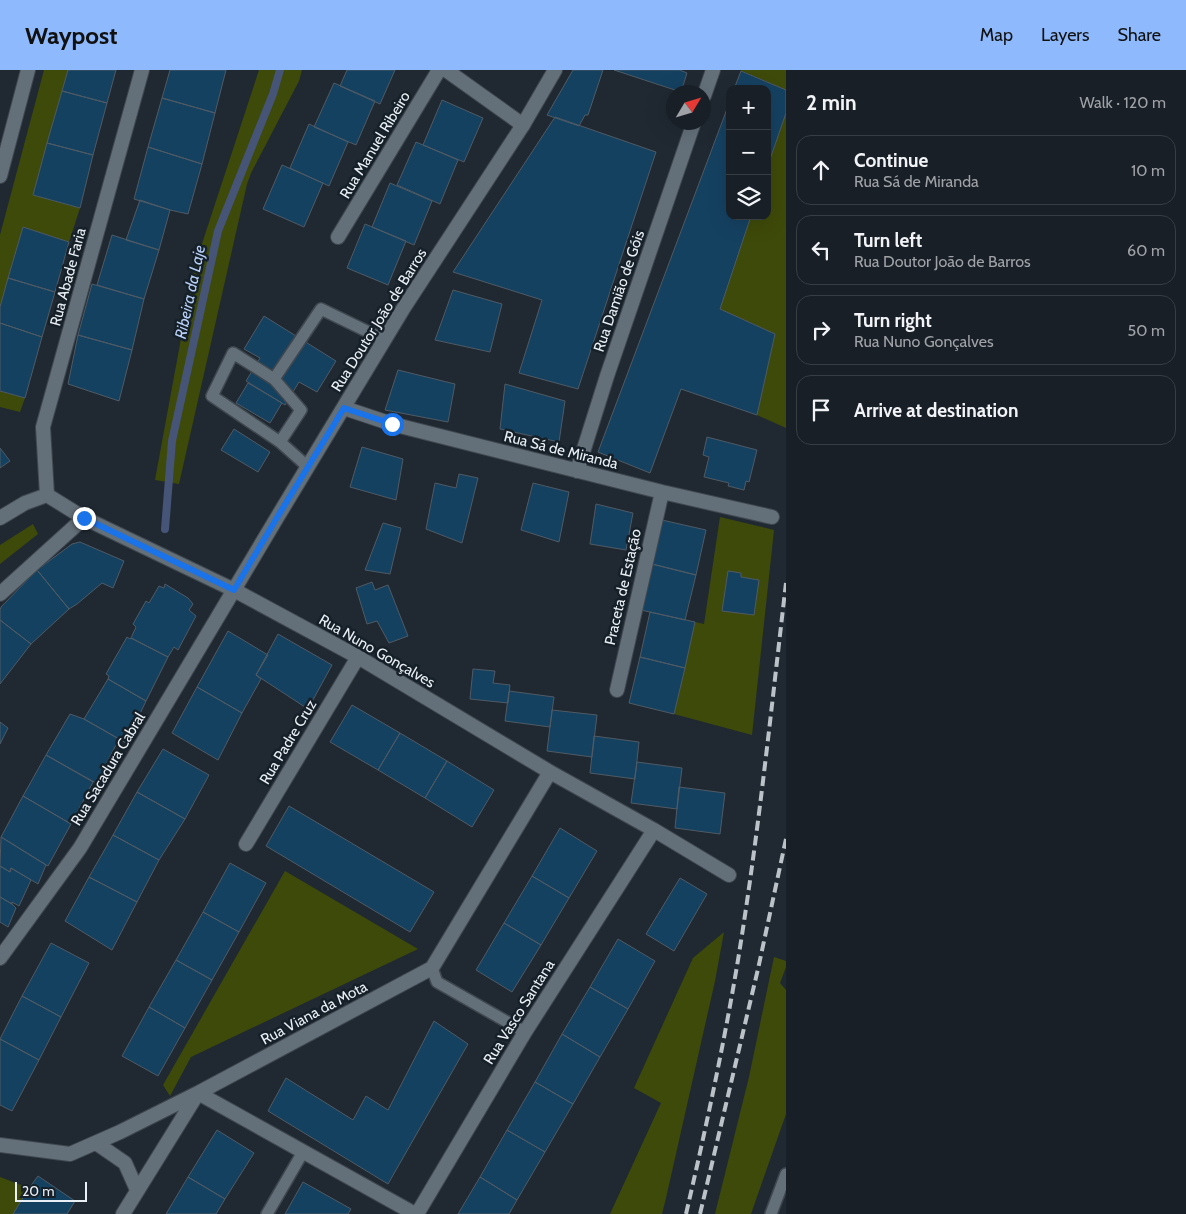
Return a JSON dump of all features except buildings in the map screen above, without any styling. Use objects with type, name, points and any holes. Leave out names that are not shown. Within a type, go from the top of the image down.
[{"type":"street","points":[[0,176],[28,70]]},
{"type":"street","name":"Rua Abade Faria","points":[[47,495],[43,427],[142,70]]},
{"type":"street","name":"Rua Manuel Ribeiro","points":[[338,237],[439,70]]},
{"type":"street","points":[[446,70],[523,125]]},
{"type":"street","name":"Rua Doutor João de Barros","points":[[234,590],[403,309],[523,125],[555,70]]},
{"type":"street","points":[[708,85],[713,70]]},
{"type":"street","name":"Rua Damião de Góis","points":[[577,471],[613,358],[691,130]]},
{"type":"street","name":"Rua Sá de Miranda","points":[[344,408],[392,424],[662,492],[772,517]]},
{"type":"street","name":"Praceta de Estação","points":[[617,690],[662,492]]},
{"type":"street","points":[[0,518],[25,503],[47,495]]},
{"type":"street","name":"Rua Nuno Gonçalves","points":[[47,495],[84,518],[234,590],[358,657],[550,772],[654,830],[729,875]]},
{"type":"street","points":[[0,594],[84,518]]},
{"type":"street","name":"Rua Sacadura Cabral","points":[[0,958],[80,848],[234,590]]},
{"type":"street","name":"Rua Padre Cruz","points":[[246,844],[358,657]]},
{"type":"street","points":[[432,968],[550,772]]},
{"type":"street","name":"Rua Vasco Santana","points":[[198,1093],[416,1214],[524,1032],[654,830]]},
{"type":"street","name":"Rua Viana da Mota","points":[[0,1145],[70,1154],[198,1093],[432,968]]},
{"type":"street","points":[[122,1214],[198,1093]]},
{"type":"street","points":[[96,1143],[125,1163],[137,1190]]},
{"type":"lane","points":[[274,379],[321,309],[385,340]]},
{"type":"lane","points":[[280,442],[301,410],[274,379],[233,353],[212,396],[280,442],[308,467]]},
{"type":"lane","points":[[432,968],[437,982],[524,1032]]},
{"type":"lane","points":[[267,1214],[303,1152]]},
{"type":"lane","points":[[771,1214],[786,1174]]},
{"type":"green space","points":[[44,70],[68,70],[33,195],[80,208],[69,242],[23,227],[0,307],[0,235]]},
{"type":"green space","points":[[259,70],[302,70],[299,81],[247,184],[179,484],[155,480],[194,268]]},
{"type":"green space","points":[[740,70],[786,70],[786,90]]},
{"type":"green space","points":[[786,113],[786,428],[757,415],[775,334],[720,309],[750,220],[771,220],[771,156]]},
{"type":"green space","points":[[0,391],[25,398],[20,412],[0,407]]},
{"type":"green space","points":[[720,517],[774,530],[752,735],[674,714],[695,622],[704,624]]},
{"type":"green space","points":[[33,524],[38,534],[0,564],[0,545]]},
{"type":"green space","points":[[285,871],[418,949],[191,1057],[170,1096],[163,1085]]},
{"type":"green space","points":[[724,932],[715,981],[662,1214],[610,1214],[661,1103],[634,1088],[693,958]]},
{"type":"green space","points":[[774,957],[786,961],[786,967],[780,983],[786,990],[786,1114],[751,1214],[715,1214],[749,1077]]},
{"type":"green space","points":[[0,1177],[29,1188],[13,1214],[0,1214]]},
{"type":"waterway","name":"Ribeira da Laje","points":[[165,529],[172,441],[218,231],[273,94],[280,70]]},
{"type":"railway","points":[[686,1214],[726,1028],[745,918],[786,583]]},
{"type":"railway","points":[[700,1214],[758,969],[786,839]]},
{"type":"route","points":[[84,518],[234,590],[344,408],[392,424]]}]
